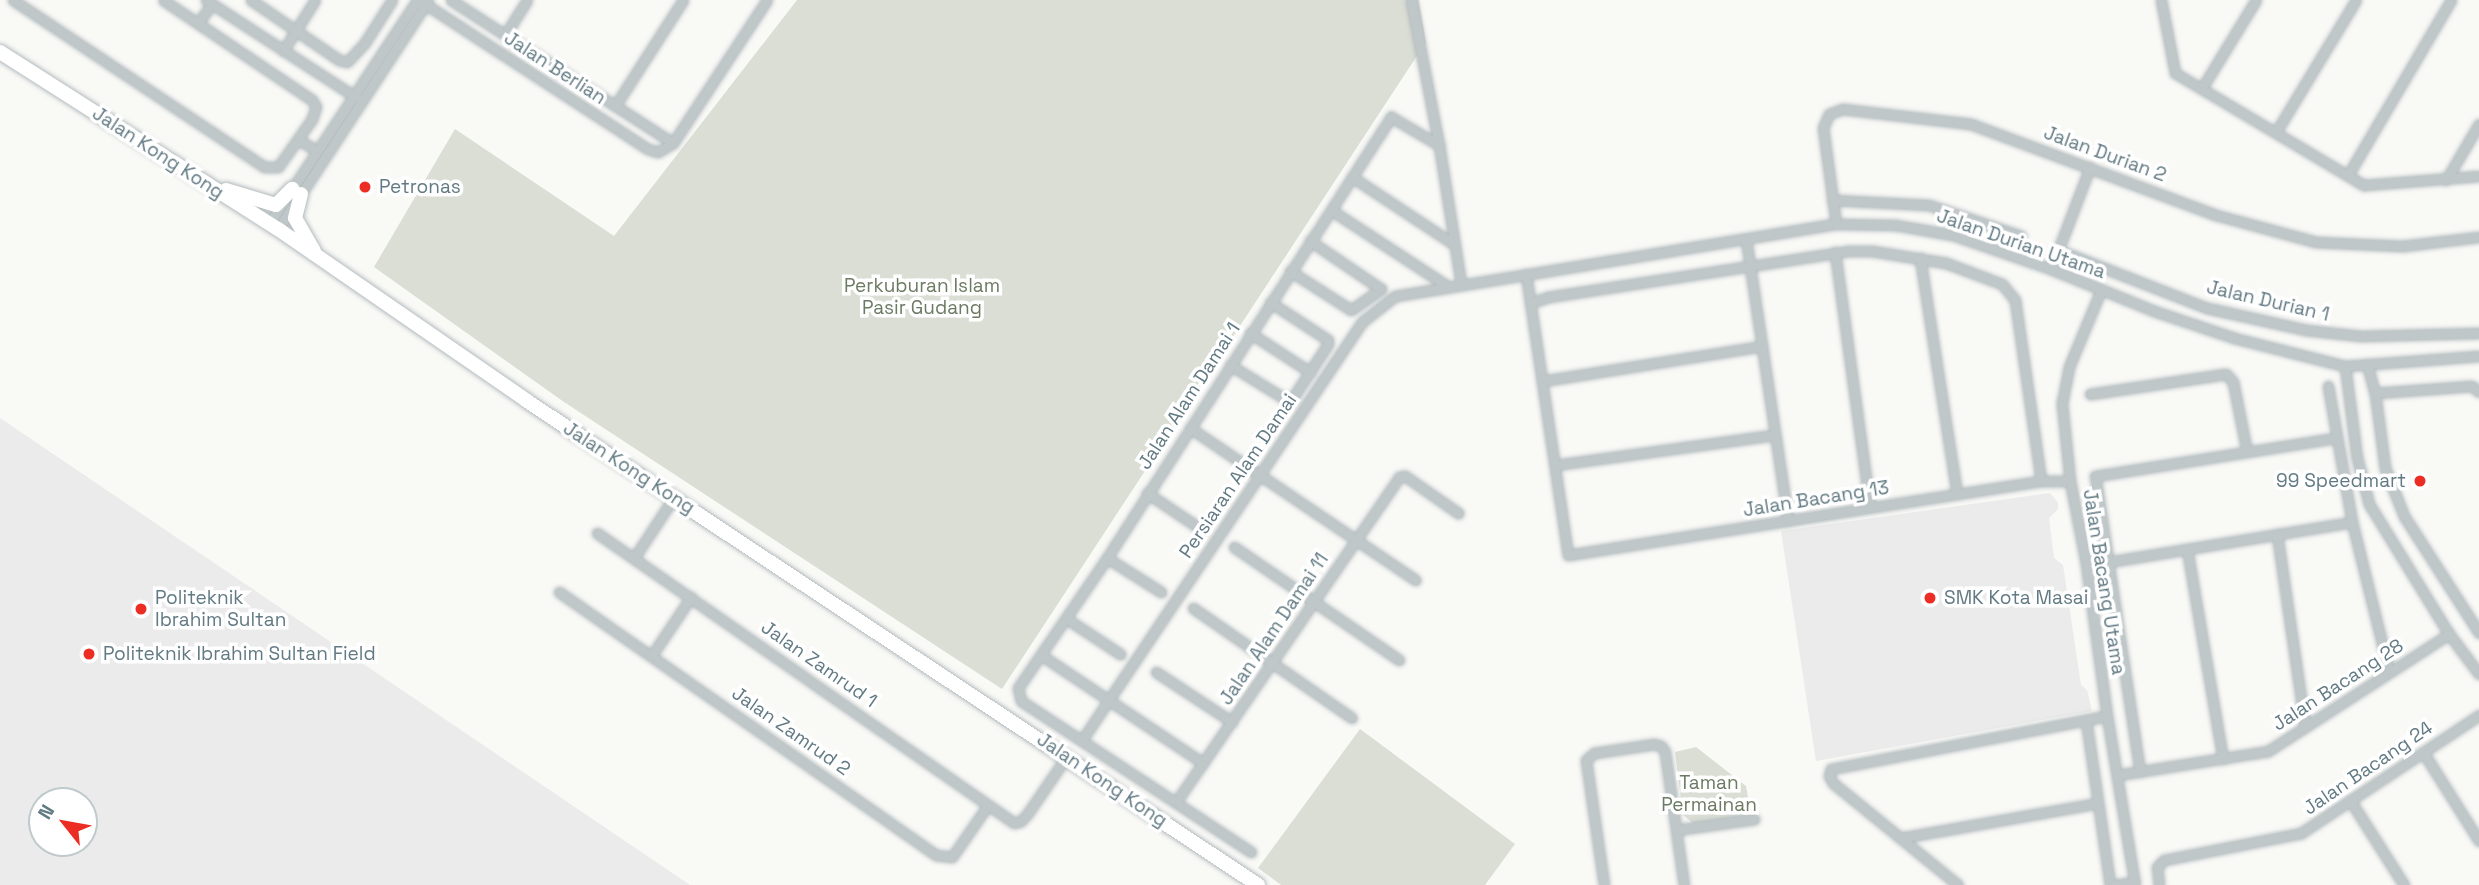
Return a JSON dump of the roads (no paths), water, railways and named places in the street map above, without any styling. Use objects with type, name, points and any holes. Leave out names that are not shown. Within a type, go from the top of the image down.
[{"type":"main road","name":"Jalan Kong Kong","points":[[0,52],[274,227],[1258,885]]},
{"type":"main road","points":[[205,183],[271,205],[280,203],[297,191]]},
{"type":"main road","points":[[297,191],[295,218],[316,255]]},
{"type":"street","points":[[13,0],[264,167],[278,167],[315,113],[312,100],[163,0]]},
{"type":"street","points":[[250,0],[339,60],[347,62],[359,51],[393,0]]},
{"type":"street","points":[[283,51],[315,0]]},
{"type":"street","points":[[440,14],[450,0],[673,143],[767,0]]},
{"type":"street","points":[[505,35],[527,0]]},
{"type":"street","points":[[615,106],[683,0]]},
{"type":"street","points":[[1411,0],[1439,145],[1461,284]]},
{"type":"street","points":[[2161,0],[2172,68],[2348,175],[2370,187],[2479,176]]},
{"type":"street","points":[[2203,88],[2256,0]]},
{"type":"street","points":[[2276,132],[2356,0]]},
{"type":"street","points":[[2348,175],[2451,0]]},
{"type":"street","points":[[297,191],[317,151],[353,96],[423,1]]},
{"type":"street","points":[[274,227],[297,191],[363,102],[423,1]]},
{"type":"street","name":"Jalan Berlian","points":[[423,1],[648,149],[663,151],[673,143]]},
{"type":"street","points":[[198,23],[209,2],[363,102]]},
{"type":"street","name":"Jalan Durian 2","points":[[1836,224],[1823,128],[1824,119],[1835,109],[1955,120],[2216,215],[2316,242],[2402,246],[2479,237]]},
{"type":"street","name":"Jalan Alam Damai 1","points":[[1082,740],[1021,701],[1018,688],[1107,558],[1391,117],[1439,145]]},
{"type":"street","points":[[2446,180],[2479,124]]},
{"type":"street","points":[[299,140],[317,151]]},
{"type":"street","points":[[2051,269],[2090,167]]},
{"type":"street","points":[[1352,177],[1455,245]]},
{"type":"street","points":[[1832,200],[1928,205],[2021,236]]},
{"type":"street","points":[[1331,210],[1447,286]]},
{"type":"street","name":"Jalan Durian Utama","points":[[1461,284],[1836,224],[1927,228],[2051,269],[2234,338],[2345,366],[2479,356]]},
{"type":"street","points":[[1746,239],[1788,521]]},
{"type":"street","points":[[1290,271],[1351,310],[1381,289],[1310,242]]},
{"type":"street","name":"Jalan Durian 1","points":[[2058,250],[2207,308],[2306,330],[2361,336],[2479,333]]},
{"type":"street","points":[[1530,303],[1548,297],[1750,265],[1835,253],[1872,251],[1920,258],[1992,280],[2009,291],[2015,300],[2041,481]]},
{"type":"street","points":[[1835,253],[1870,508]]},
{"type":"street","points":[[1920,258],[1957,494]]},
{"type":"street","points":[[1526,274],[1555,465],[1775,435]]},
{"type":"street","name":"Persiaran Alam Damai","points":[[1082,740],[1362,322],[1395,296],[1461,284]]},
{"type":"street","name":"Jalan Bacang Utama","points":[[2101,290],[2078,342],[2064,386],[2062,404],[2070,481],[2086,563],[2107,716],[2135,883]]},
{"type":"street","points":[[1230,365],[1287,402],[1310,372],[1328,340],[1270,302]]},
{"type":"street","points":[[1250,333],[1310,372]]},
{"type":"street","points":[[1542,381],[1762,346]]},
{"type":"street","points":[[2367,364],[2375,394],[2385,468],[2404,516],[2479,633]]},
{"type":"street","points":[[2345,366],[2357,458],[2370,504],[2449,634],[2479,674]]},
{"type":"street","points":[[2090,394],[2226,374],[2233,382],[2247,452]]},
{"type":"street","points":[[2328,386],[2352,522],[2389,671]]},
{"type":"street","points":[[2375,394],[2472,386],[2479,392]]},
{"type":"street","points":[[1190,428],[1415,580]]},
{"type":"street","points":[[2140,772],[2095,476],[2336,438]]},
{"type":"street","name":"Jalan Bacang 13","points":[[1555,465],[1568,555],[2041,481],[2070,481]]},
{"type":"street","name":"Jalan Alam Damai 11","points":[[1176,802],[1402,476],[1458,513]]},
{"type":"street","points":[[1147,493],[1202,530]]},
{"type":"street","points":[[634,558],[674,497]]},
{"type":"street","points":[[2108,562],[2352,522]]},
{"type":"street","name":"Jalan Zamrud 1","points":[[597,533],[1008,820],[1021,821],[1066,756]]},
{"type":"street","points":[[2277,534],[2305,726]]},
{"type":"street","points":[[1234,547],[1399,660]]},
{"type":"street","points":[[2187,549],[2223,759]]},
{"type":"street","points":[[1107,558],[1161,592]]},
{"type":"street","name":"Jalan Zamrud 2","points":[[559,592],[936,856],[952,857],[988,806]]},
{"type":"street","points":[[652,655],[691,597]]},
{"type":"street","points":[[1193,608],[1352,718]]},
{"type":"street","points":[[1067,618],[1120,654]]},
{"type":"street","name":"Jalan Bacang 28","points":[[2118,775],[2268,751],[2449,634]]},
{"type":"street","points":[[1041,655],[1203,763]]},
{"type":"street","points":[[1156,672],[1232,722]]},
{"type":"street","name":"Jalan Bacang 24","points":[[2159,885],[2158,864],[2164,860],[2301,833],[2479,715]]},
{"type":"street","points":[[1958,885],[1831,781],[1831,769],[1840,765],[2107,716]]},
{"type":"street","points":[[2086,720],[2112,885],[2135,883]]},
{"type":"street","points":[[1082,740],[1251,852]]},
{"type":"street","points":[[1604,885],[1586,760],[1594,753],[1654,744],[1664,749],[1684,885]]},
{"type":"street","points":[[2423,752],[2479,841]]},
{"type":"street","points":[[2350,800],[2404,885]]},
{"type":"street","points":[[1900,838],[2098,803]]},
{"type":"street","points":[[1676,830],[1754,819]]},
{"type":"place","name":"Petronas","points":[[365,187]]},
{"type":"place","name":"99 Speedmart","points":[[2420,481]]},
{"type":"place","name":"SMK Kota Masai","points":[[1930,598]]},
{"type":"place","name":"Politeknik Ibrahim Sultan","points":[[141,609]]},
{"type":"place","name":"Politeknik Ibrahim Sultan Field","points":[[89,654]]},
{"type":"park label","name":"Perkuburan Islam Pasir Gudang","points":[[922,297]]},
{"type":"park label","name":"Taman Permainan","points":[[1709,794]]}]
